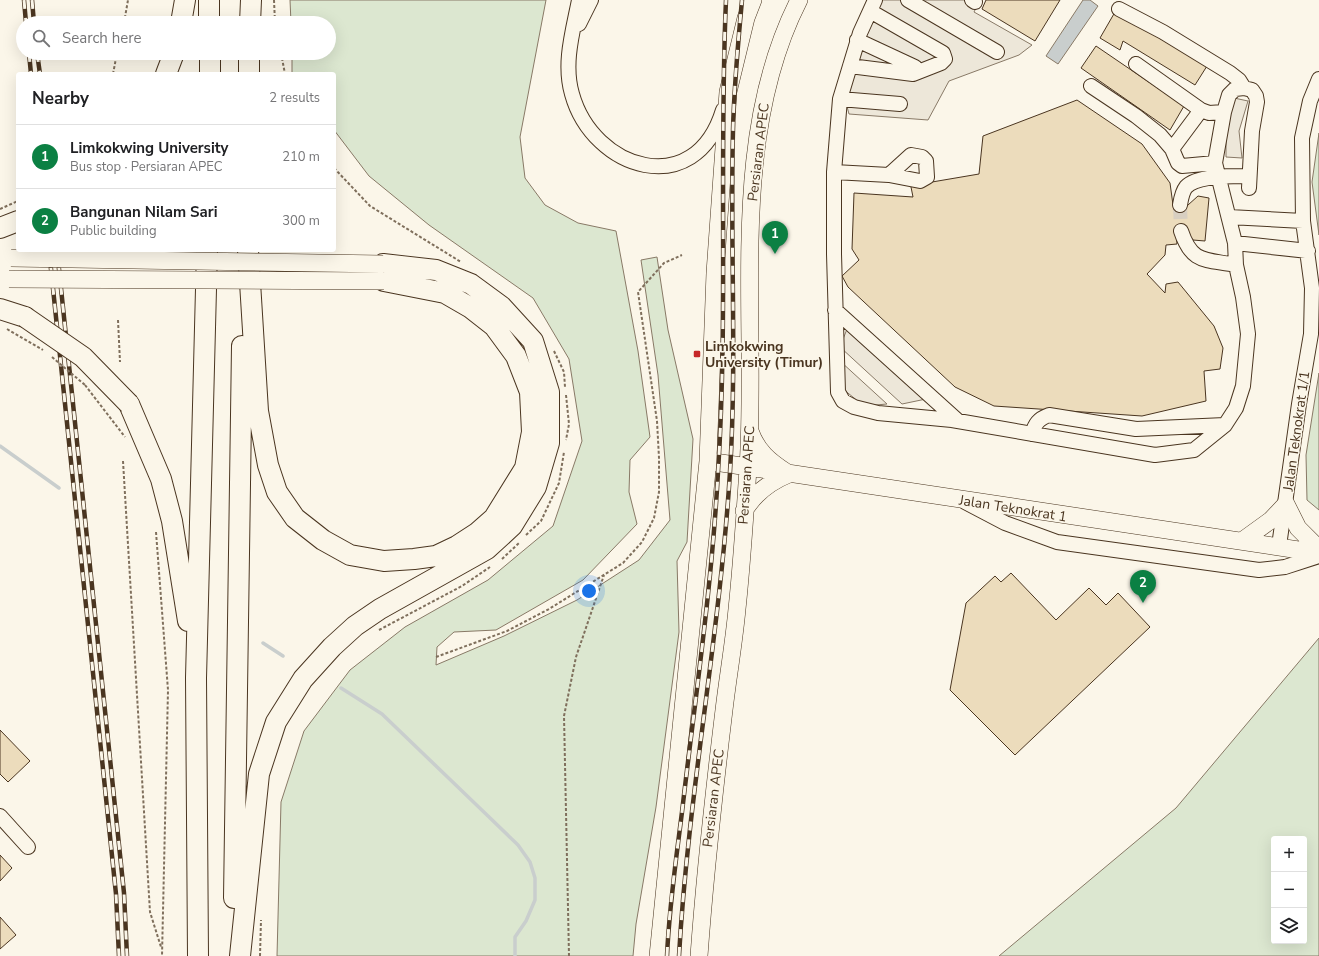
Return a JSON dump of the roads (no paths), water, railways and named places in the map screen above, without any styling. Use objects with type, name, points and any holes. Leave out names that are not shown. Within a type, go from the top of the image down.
[{"type":"highway","points":[[183,16],[186,0]]},
{"type":"highway","points":[[209,0],[209,16]]},
{"type":"highway","points":[[250,16],[251,0]]},
{"type":"highway","points":[[167,72],[171,60]]},
{"type":"highway","points":[[210,60],[210,72]]},
{"type":"highway","points":[[249,60],[249,72]]},
{"type":"highway","points":[[0,228],[16,222]]},
{"type":"highway","points":[[198,956],[196,678],[207,252]]},
{"type":"highway","points":[[234,956],[244,252]]},
{"type":"highway","points":[[248,252],[258,411],[268,465],[277,492],[295,518],[323,540],[350,555],[384,561],[436,556],[457,546],[494,518],[525,468],[532,432],[530,392],[516,356],[494,326],[471,308],[445,294],[383,273]]},
{"type":"highway","points":[[240,956],[259,774],[276,722],[303,679],[332,647],[355,626],[380,609],[487,549],[512,526],[536,487],[549,443],[549,392],[533,341],[501,306],[471,284],[436,270],[383,273]]},
{"type":"highway","points":[[0,308],[25,317],[83,357],[129,404],[161,479],[172,520],[196,678]]},
{"type":"main road","points":[[658,956],[708,461],[714,273],[728,92],[746,18],[753,0]]},
{"type":"main road","name":"Persiaran APEC","points":[[699,956],[705,867],[737,609],[748,468],[751,214],[758,125],[770,72],[786,26],[799,0]]},
{"type":"main road","points":[[5,258],[383,273]]},
{"type":"main road","points":[[5,278],[383,273]]},
{"type":"main road","points":[[749,430],[760,451],[771,462],[789,474]]},
{"type":"main road","name":"Jalan Teknokrat 1","points":[[708,461],[1319,553]]},
{"type":"main road","points":[[744,512],[752,497],[776,479],[789,474]]},
{"type":"main road","points":[[1242,541],[1271,520],[1286,504],[1298,528],[1319,549]]},
{"type":"street","points":[[579,0],[568,56],[569,78],[572,94],[580,115],[592,132],[603,144],[623,157],[643,165],[664,167],[682,161],[697,153],[710,140],[719,124],[728,92]]},
{"type":"street","points":[[571,38],[591,0]]},
{"type":"street","points":[[908,0],[997,52]]},
{"type":"street","points":[[850,66],[899,74],[914,74],[940,64],[945,60],[943,53],[873,5],[857,40],[840,99],[834,172],[838,392],[843,401],[854,407],[878,413],[958,421],[1154,455],[1194,450],[1226,425],[1236,408],[1243,386],[1248,334],[1229,217],[1216,170],[1224,112],[1231,92],[1244,88],[1252,90],[1256,96],[1257,102],[1252,131],[1249,182],[1216,170],[1182,166],[1178,163],[1172,149],[1160,134],[1091,86]]},
{"type":"street","points":[[1119,9],[1163,32],[1230,72],[1239,80],[1244,88]]},
{"type":"street","points":[[857,40],[915,67],[917,72]]},
{"type":"street","points":[[1136,64],[1201,110],[1209,113],[1224,112]]},
{"type":"street","name":"Jalan Teknokrat 1/1","points":[[1280,546],[1299,404],[1311,334],[1312,288],[1303,221],[1302,138],[1310,101],[1319,79]]},
{"type":"street","points":[[840,99],[900,104]]},
{"type":"street","points":[[1172,149],[1201,110]]},
{"type":"street","points":[[1180,205],[1185,188],[1189,184],[1216,170]]},
{"type":"street","points":[[834,172],[889,175]]},
{"type":"street","points":[[1229,217],[1303,221]]},
{"type":"street","points":[[1181,231],[1186,246],[1197,257],[1236,265]]},
{"type":"street","points":[[1234,243],[1308,250]]},
{"type":"street","points":[[836,310],[958,421]]},
{"type":"street","points":[[1032,434],[1036,423],[1041,418],[1049,415],[1136,429],[1226,425]]},
{"type":"street","points":[[961,500],[1005,523],[1057,542],[1258,570],[1285,567],[1319,556]]},
{"type":"street","points":[[0,816],[28,847]]},
{"type":"waterway","points":[[0,446],[59,488]]},
{"type":"waterway","points":[[263,643],[283,656]]},
{"type":"waterway","points":[[341,688],[382,714],[518,845],[530,862],[535,878],[535,900],[526,921],[515,937],[515,956]]},
{"type":"tunnel","points":[[1180,205],[1181,231]]},
{"type":"railway","points":[[24,0],[25,16]]},
{"type":"railway","points":[[32,0],[33,16]]},
{"type":"railway","points":[[667,956],[673,884],[698,685],[712,557],[718,472],[721,413],[723,118],[726,0]]},
{"type":"railway","points":[[679,956],[689,835],[719,593],[730,472],[733,386],[733,130],[735,81],[742,0]]},
{"type":"railway","points":[[30,60],[31,72]]},
{"type":"railway","points":[[38,60],[40,72]]},
{"type":"railway","points":[[49,252],[116,894],[119,956]]},
{"type":"railway","points":[[57,252],[124,893],[127,956]]},
{"type":"place","name":"Limkokwing University","points":[[775,254]]},
{"type":"place","name":"Limkokwing University (Timur)","points":[[697,354]]},
{"type":"place","name":"Bangunan Nilam Sari","points":[[1143,603]]}]
